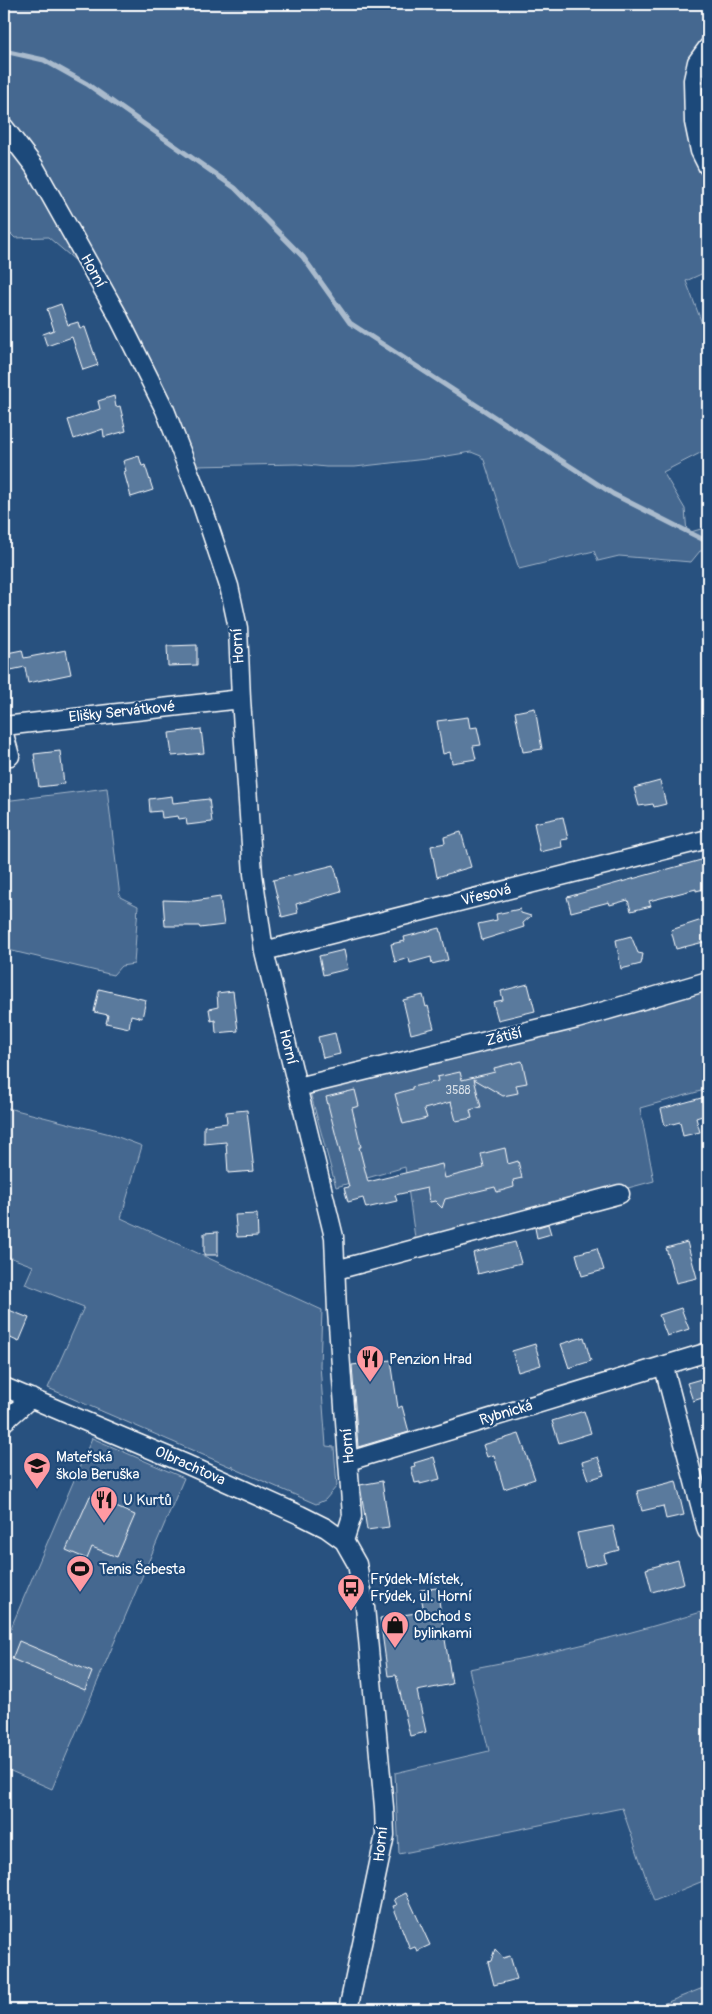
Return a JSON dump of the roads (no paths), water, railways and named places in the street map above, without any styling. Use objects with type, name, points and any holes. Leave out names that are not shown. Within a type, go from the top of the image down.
[{"type":"street","points":[[708,47],[697,62],[693,80],[694,122],[700,151],[708,167]]},
{"type":"street","name":"Horní","points":[[4,127],[34,166],[117,314],[165,410],[202,505],[229,586],[238,628],[240,699],[253,874],[264,951],[334,1237],[352,1516],[344,1541],[356,1564],[365,1607],[384,1807],[385,1835],[348,2010]]},
{"type":"street","name":"Elišky Servátkové","points":[[4,726],[240,699]]},
{"type":"street","points":[[4,734],[10,756]]},
{"type":"street","name":"Vřesová","points":[[264,951],[708,839]]},
{"type":"street","name":"Zátiší","points":[[298,1087],[577,1019],[708,981]]},
{"type":"street","points":[[336,1270],[620,1194]]},
{"type":"street","name":"Rybnická","points":[[349,1460],[664,1367],[708,1352]]},
{"type":"street","points":[[664,1367],[707,1531]]},
{"type":"street","name":"Olbrachtova","points":[[4,1387],[186,1464],[300,1515],[326,1528],[344,1541]]},
{"type":"street","points":[[4,1422],[30,1398]]},
{"type":"waterway","points":[[4,51],[44,60],[87,84],[235,188],[303,257],[350,323],[613,494],[708,542]]},
{"type":"place","name":"Penzion Hrad","points":[[370,1383]]},
{"type":"place","name":"Mateřská škola Beruška","points":[[37,1490]]},
{"type":"place","name":"U Kurtů","points":[[104,1524]]},
{"type":"place","name":"Tenis Šebesta","points":[[80,1593]]},
{"type":"place","name":"Frýdek-Místek, Frýdek, ul. Horní","points":[[351,1612]]},
{"type":"place","name":"Obchod s bylinkami","points":[[395,1649]]}]
